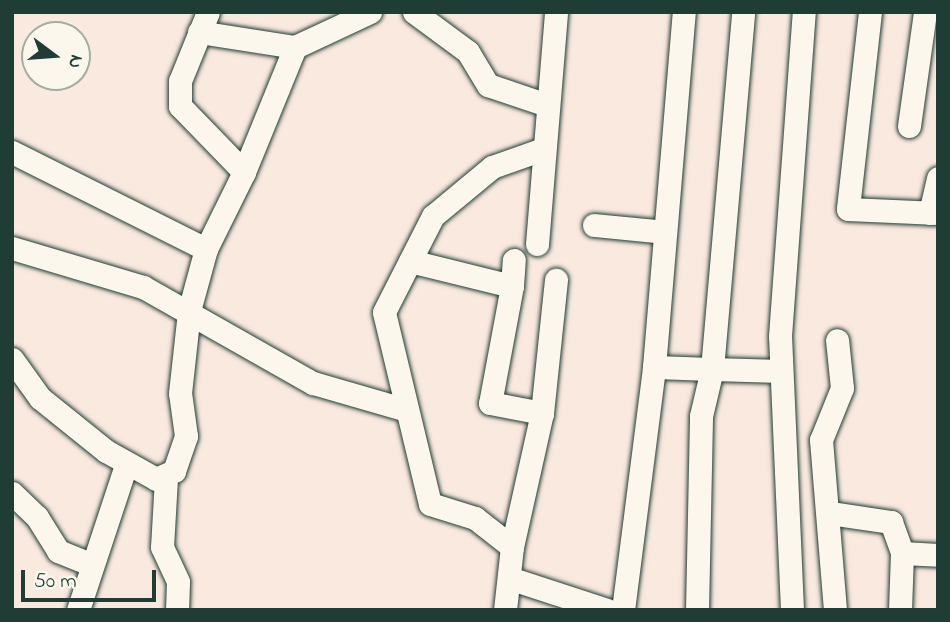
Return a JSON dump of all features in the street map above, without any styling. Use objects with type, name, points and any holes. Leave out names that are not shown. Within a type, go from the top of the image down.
[{"type":"street","points":[[244,172],[180,106],[180,81],[204,22],[295,47],[370,12]]},
{"type":"street","points":[[414,12],[468,52],[488,85],[547,105]]},
{"type":"street","points":[[537,244],[540,150],[556,12]]},
{"type":"street","points":[[623,610],[654,367],[684,12]]},
{"type":"street","points":[[697,610],[701,416],[712,369],[743,12]]},
{"type":"street","points":[[792,610],[780,370],[804,12]]},
{"type":"street","points":[[870,12],[848,209],[934,213],[938,178]]},
{"type":"street","points":[[909,127],[925,12]]},
{"type":"street","points":[[177,610],[178,582],[162,547],[166,478],[186,436],[180,372],[188,311],[206,249],[244,172],[295,47]]},
{"type":"street","points":[[512,547],[475,518],[430,504],[403,409],[383,321],[410,261],[446,203],[492,167],[540,150]]},
{"type":"street","points":[[12,152],[206,249]]},
{"type":"street","points":[[594,225],[666,232]]},
{"type":"street","points":[[12,248],[142,286],[313,383],[403,409]]},
{"type":"street","points":[[514,260],[512,286],[490,403],[542,413]]},
{"type":"street","points":[[410,261],[512,286]]},
{"type":"street","points":[[505,610],[512,547],[542,413],[556,280]]},
{"type":"street","points":[[835,610],[831,513],[821,440],[842,388],[837,340]]},
{"type":"street","points":[[12,359],[40,398],[126,465],[166,478]]},
{"type":"street","points":[[654,367],[780,370]]},
{"type":"street","points":[[78,610],[126,465]]},
{"type":"street","points":[[12,493],[37,517],[58,551],[92,565]]},
{"type":"street","points":[[831,513],[887,519],[902,553],[900,610]]},
{"type":"street","points":[[902,553],[938,555]]},
{"type":"street","points":[[509,578],[594,607]]}]
